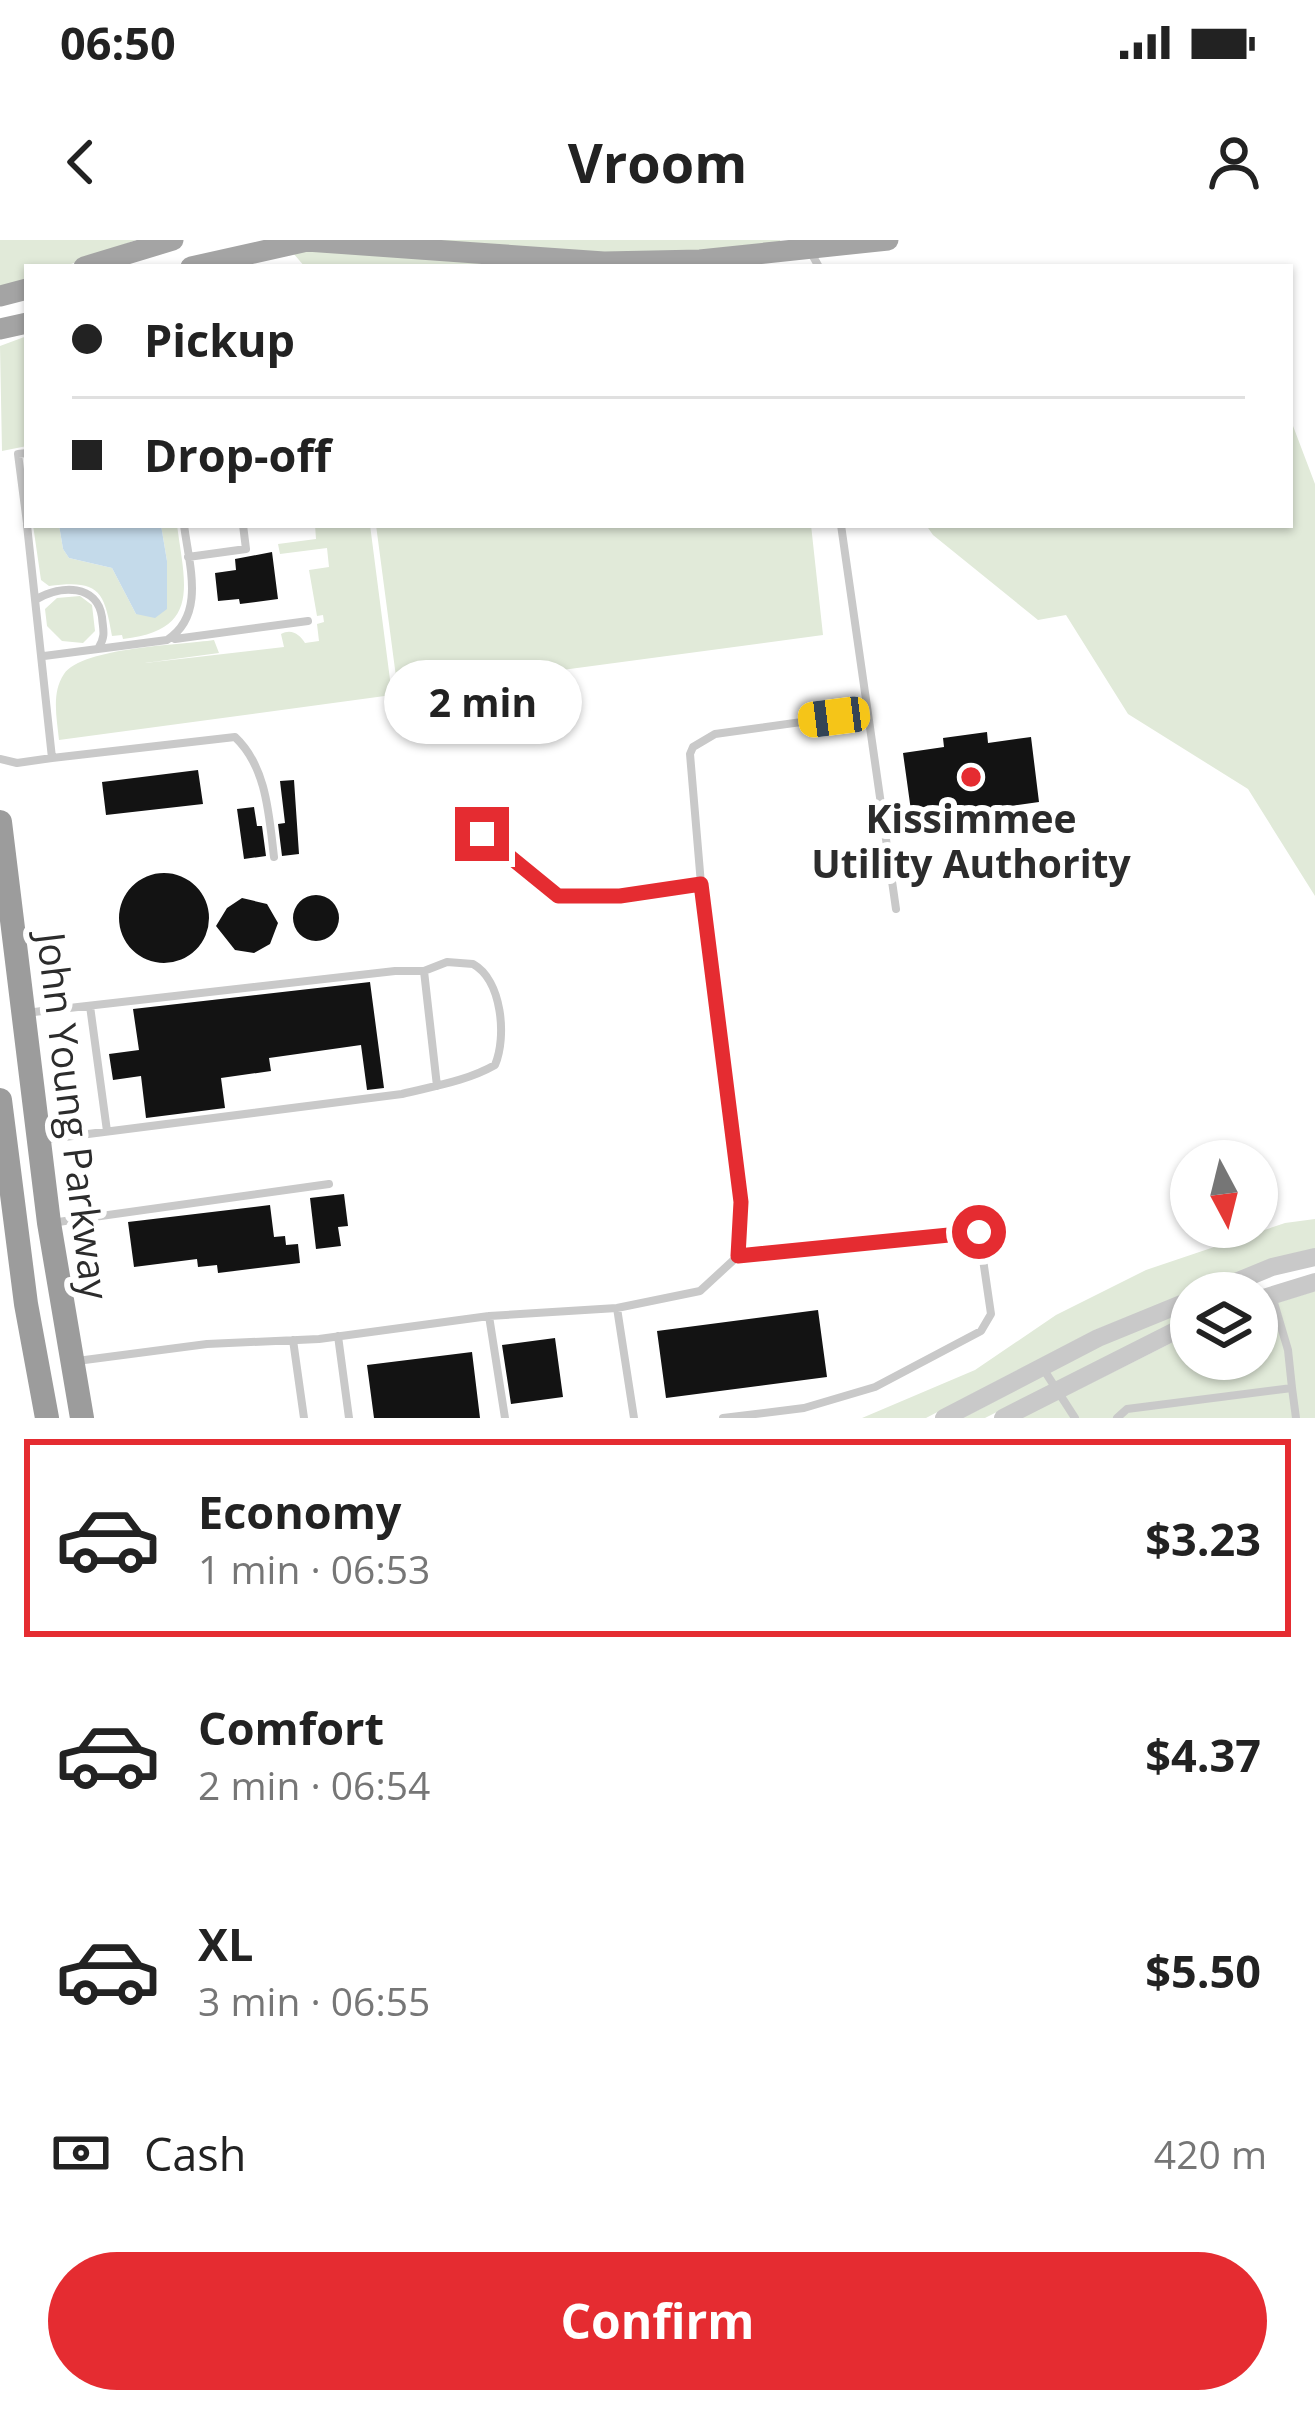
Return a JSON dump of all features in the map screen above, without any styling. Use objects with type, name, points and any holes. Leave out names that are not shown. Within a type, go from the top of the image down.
[{"type":"highway","name":"John Young Parkway","points":[[0,823],[49,1223],[82,1418]]},
{"type":"highway","name":"John Young Parkway","points":[[0,1100],[7,1207],[47,1418]]},
{"type":"main road","points":[[94,264],[173,240]]},
{"type":"main road","points":[[292,240],[604,262],[810,256],[888,240]]},
{"type":"main road","points":[[204,264],[303,242]]},
{"type":"street","points":[[1260,1272],[1315,1258]]},
{"type":"street","points":[[1278,1294],[1315,1282]]},
{"type":"street","points":[[944,1418],[1098,1338],[1170,1309]]},
{"type":"street","points":[[1003,1418],[1170,1334]]},
{"type":"lane","points":[[24,453],[18,454],[24,501]]},
{"type":"lane","points":[[28,528],[52,758]]},
{"type":"lane","points":[[167,640],[188,624],[191,611],[184,528]]},
{"type":"lane","points":[[188,557],[246,549],[243,528]]},
{"type":"lane","points":[[842,528],[896,909]]},
{"type":"lane","points":[[37,598],[68,590],[86,591],[95,598],[104,638],[98,648]]},
{"type":"lane","points":[[44,656],[308,621]]},
{"type":"lane","points":[[738,1256],[741,1202],[688,760],[693,747],[715,734],[866,712]]},
{"type":"lane","points":[[0,759],[17,763],[235,737],[248,751],[265,792],[274,857]]},
{"type":"lane","points":[[482,834],[558,896],[620,896],[701,884]]},
{"type":"lane","points":[[23,1014],[424,971],[462,961],[480,967],[493,983],[499,1025],[501,1044],[495,1066],[437,1086],[39,1140]]},
{"type":"lane","points":[[424,971],[437,1086]]},
{"type":"lane","points":[[90,1006],[107,1131]]},
{"type":"lane","points":[[49,1223],[328,1184]]},
{"type":"lane","points":[[70,1362],[489,1316],[617,1308],[700,1291],[738,1256],[979,1232],[991,1314],[981,1331],[875,1387],[804,1408],[723,1418]]},
{"type":"lane","points":[[617,1308],[634,1418]]},
{"type":"lane","points":[[489,1316],[505,1418]]},
{"type":"lane","points":[[1278,1327],[1288,1350],[1296,1418]]},
{"type":"lane","points":[[338,1336],[349,1418]]},
{"type":"lane","points":[[292,1340],[304,1418]]},
{"type":"lane","points":[[1044,1369],[1075,1418]]},
{"type":"lane","points":[[1118,1418],[1126,1408],[1292,1388]]},
{"type":"green space","points":[[0,240],[136,240],[71,264],[24,264],[24,281],[0,287]]},
{"type":"green space","points":[[400,240],[780,240],[781,244],[604,254]]},
{"type":"green space","points":[[304,250],[515,264],[302,264],[293,253]]},
{"type":"green space","points":[[24,337],[24,447],[2,451],[0,346]]},
{"type":"green space","points":[[1293,426],[1315,484],[1315,896],[1248,789],[1128,714],[1066,615],[1038,620],[928,528],[1293,528]]},
{"type":"green space","points":[[33,528],[60,528],[69,558],[112,568],[136,614],[167,561],[162,528],[177,528],[182,602],[165,626],[148,634],[123,639],[112,636],[106,608],[96,591],[78,585],[49,586],[41,580]]},
{"type":"green space","points":[[315,528],[370,528],[392,695],[59,740],[60,681],[75,665],[91,658],[214,640],[219,653],[145,663],[284,647],[281,634],[289,632],[305,643],[319,641],[317,624],[324,622],[323,615],[317,616],[309,570],[329,567],[327,548],[280,554],[278,544],[316,539]]},
{"type":"green space","points":[[376,528],[811,528],[823,635],[398,692]]},
{"type":"green space","points":[[80,596],[92,605],[95,631],[83,643],[62,641],[47,626],[45,609],[57,598]]},
{"type":"green space","points":[[1315,1219],[1315,1249],[1241,1272],[1170,1272],[1170,1300],[1095,1330],[926,1418],[862,1418],[975,1370],[1056,1315],[1146,1270],[1211,1248],[1278,1248],[1278,1225]]},
{"type":"green space","points":[[1315,1291],[1315,1418],[1021,1418],[1170,1344],[1170,1380],[1278,1380],[1278,1302]]},
{"type":"green space","points":[[1170,1317],[1170,1325],[985,1418],[963,1418],[1101,1345]]},
{"type":"water","points":[[60,528],[162,528],[167,609],[155,618],[136,614],[112,568],[69,558]]},
{"type":"building","points":[[272,552],[278,599],[240,604],[239,599],[218,601],[215,573],[236,570],[235,559]]},
{"type":"building","name":"Kissimmee Utility Authority","points":[[987,732],[988,743],[1031,737],[1039,802],[1003,807],[1005,817],[973,823],[971,812],[912,818],[903,753],[944,747],[943,738]]},
{"type":"building","points":[[198,770],[203,804],[106,815],[102,782]]},
{"type":"building","points":[[294,780],[299,854],[282,856],[278,824],[285,823],[280,781]]},
{"type":"building","points":[[254,807],[266,856],[244,859],[237,809]]},
{"type":"building","points":[[164,873],[181,876],[196,886],[206,901],[206,935],[196,950],[181,960],[164,963],[147,960],[132,950],[122,935],[119,918],[122,901],[132,886],[147,876]]},
{"type":"building","points":[[316,895],[332,902],[339,918],[332,934],[316,941],[300,934],[293,918],[300,902]]},
{"type":"building","points":[[242,898],[267,904],[278,923],[270,944],[254,953],[235,950],[216,926],[227,908]]},
{"type":"building","points":[[370,982],[384,1088],[367,1090],[361,1045],[269,1058],[271,1071],[221,1078],[225,1108],[146,1118],[141,1076],[113,1080],[109,1054],[139,1050],[133,1009]]},
{"type":"building","points":[[344,1194],[348,1226],[338,1227],[341,1246],[316,1249],[310,1198]]},
{"type":"building","points":[[270,1205],[274,1237],[285,1236],[286,1245],[298,1244],[300,1263],[218,1273],[217,1265],[198,1267],[197,1259],[134,1267],[128,1222]]},
{"type":"building","points":[[818,1310],[827,1377],[666,1398],[657,1331]]},
{"type":"building","points":[[555,1338],[563,1397],[511,1404],[502,1345]]},
{"type":"building","points":[[472,1352],[480,1418],[374,1418],[367,1365]]},
{"type":"place","name":"Kissimmee Utility Authority","points":[[971,777]]},
{"type":"route","points":[[482,834],[558,896],[620,896],[701,884],[741,1202],[738,1256],[979,1232]]}]
